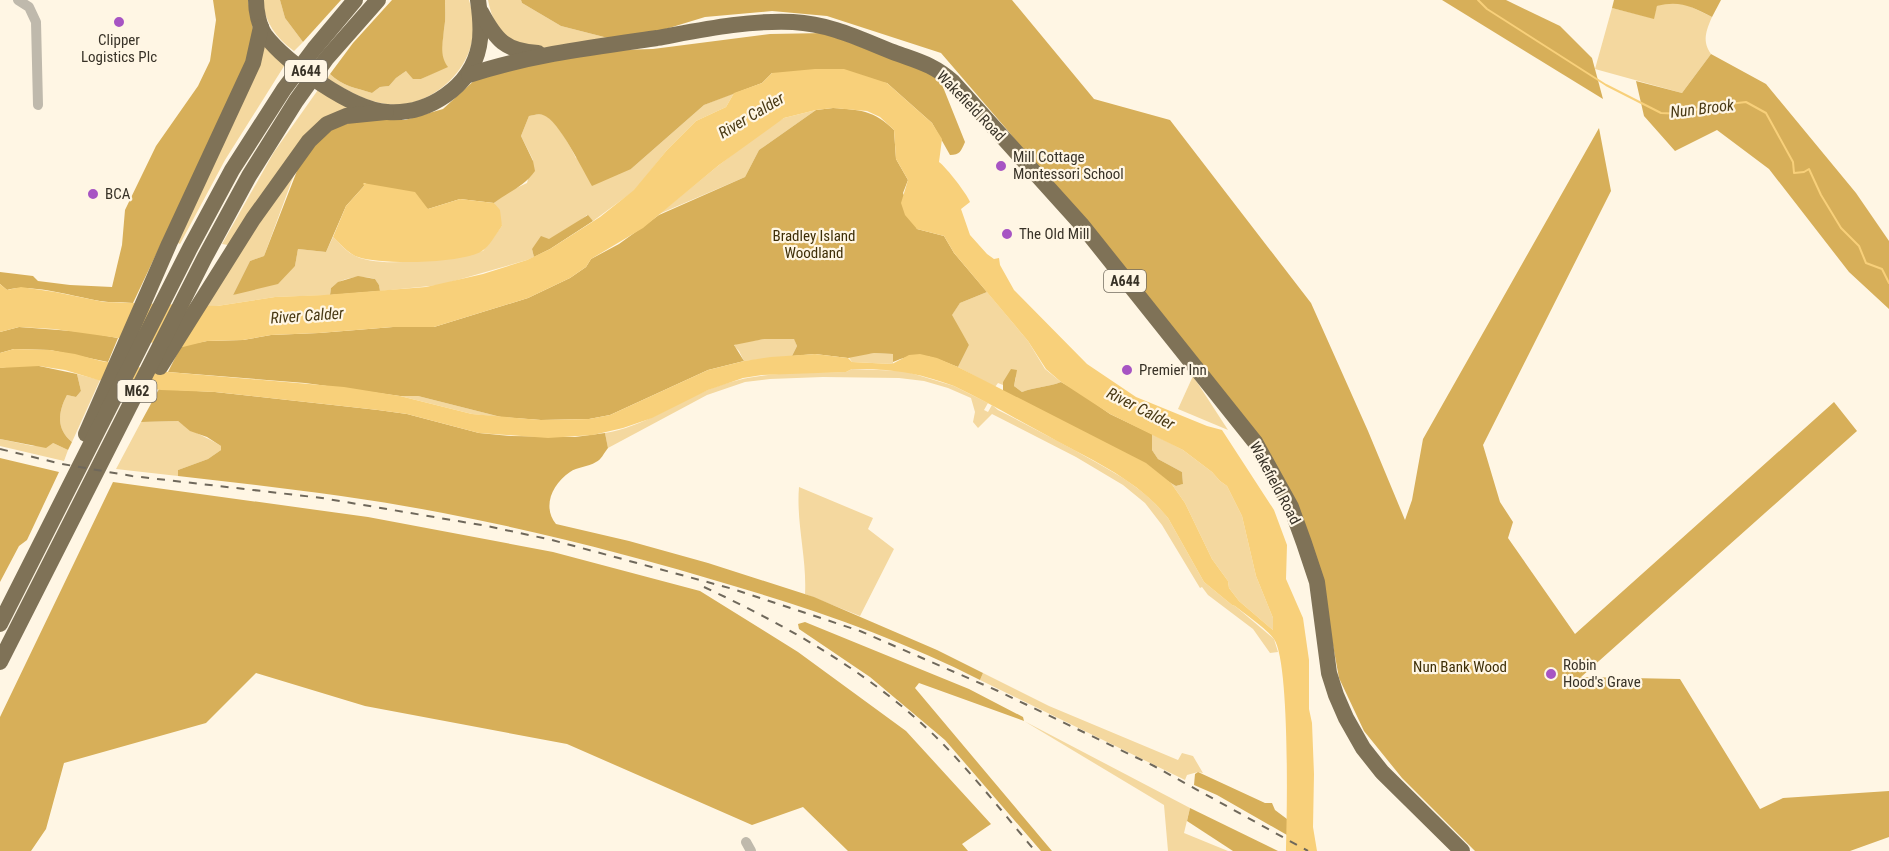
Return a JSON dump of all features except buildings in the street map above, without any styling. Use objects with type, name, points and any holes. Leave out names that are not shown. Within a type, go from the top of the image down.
[{"type":"highway","name":"A644","points":[[256,0],[261,27],[266,36],[288,58],[333,92],[353,102],[386,112],[407,111],[438,102],[468,75],[479,45],[479,5]]},
{"type":"highway","name":"M62","points":[[0,662],[62,517],[190,248],[232,170],[320,54],[355,0]]},
{"type":"highway","name":"M62","points":[[320,54],[378,0]]},
{"type":"highway","name":"Wakefield Road","points":[[479,5],[492,34],[504,45],[518,51],[554,54]]},
{"type":"highway","name":"Wakefield Road","points":[[468,75],[492,67],[554,54],[743,24],[793,22],[837,28],[938,69],[953,82],[1082,224],[1255,442],[1291,507],[1317,582],[1329,673],[1346,718],[1363,748],[1382,772],[1462,851]]},
{"type":"highway","points":[[62,517],[92,419],[169,244],[253,63],[261,27]]},
{"type":"highway","name":"M62","points":[[0,624],[62,517],[111,443],[290,95]]},
{"type":"highway","points":[[111,443],[223,265],[282,176],[309,141],[327,124],[346,116],[386,112]]},
{"type":"street","points":[[18,0],[29,7],[36,22],[38,105]]},
{"type":"shaded area","points":[[262,0],[280,0],[285,18],[303,42],[294,51],[272,29]]},
{"type":"shaded area","points":[[445,0],[469,0],[473,31],[468,55],[452,79],[441,89],[414,102],[400,105],[386,104],[348,91],[327,79],[330,74],[344,84],[372,93],[380,87],[389,86],[406,71],[421,79],[447,66],[442,53]]},
{"type":"shaded area","points":[[488,0],[521,0],[522,3],[561,26],[608,38],[544,48],[522,44],[500,29]]},
{"type":"shaded area","points":[[1670,1],[1683,3],[1712,17],[1706,36],[1711,54],[1682,93],[1595,69],[1612,8],[1653,18],[1657,6]]},
{"type":"shaded area","points":[[262,37],[286,63],[225,160],[180,244],[176,242]]},
{"type":"shaded area","points":[[320,87],[356,108],[228,245],[222,244],[274,152]]},
{"type":"shaded area","points":[[734,93],[726,107],[696,121],[667,150],[635,190],[593,221],[587,215],[573,226],[532,249],[534,257],[527,260],[440,285],[380,291],[375,279],[357,277],[336,284],[331,288],[330,295],[275,297],[205,306],[232,261],[295,172],[264,256],[250,261],[233,295],[295,266],[298,249],[326,252],[333,237],[350,253],[362,259],[378,262],[415,261],[483,251],[502,226],[494,203],[506,193],[527,183],[533,160],[521,136],[529,116],[544,115],[553,122],[576,158],[631,169],[704,105]]},
{"type":"shaded area","points":[[816,110],[759,150],[745,177],[659,214],[770,126],[784,118]]},
{"type":"shaded area","points":[[987,292],[1028,341],[1045,369],[1061,382],[1022,392],[1014,386],[1016,377],[1003,382],[1003,385],[998,383],[995,387],[958,367],[969,345],[951,316],[960,303]]},
{"type":"shaded area","points":[[794,338],[797,346],[792,356],[744,361],[734,346],[737,343],[764,339]]},
{"type":"shaded area","points":[[874,353],[893,354],[893,364],[852,362],[848,356]]},
{"type":"shaded area","points":[[852,369],[904,371],[954,386],[988,403],[984,410],[988,412],[992,405],[1126,480],[1148,497],[1168,518],[1204,582],[1274,639],[1278,652],[1270,653],[1253,629],[1208,595],[1202,587],[1200,588],[1162,525],[1145,503],[1123,485],[1076,457],[992,414],[978,428],[973,422],[975,412],[971,398],[948,388],[924,381],[899,378],[823,377],[745,382],[707,395],[608,448],[605,433],[633,426],[727,383],[760,376],[846,372]]},
{"type":"shaded area","points":[[77,374],[100,380],[72,442],[63,432],[60,414],[67,395],[76,397],[81,391]]},
{"type":"shaded area","points":[[1193,376],[1228,430],[1178,409]]},
{"type":"shaded area","points":[[400,396],[418,396],[501,417],[472,414]]},
{"type":"shaded area","points":[[178,421],[221,446],[221,450],[208,459],[178,470],[178,476],[116,469],[141,422]]},
{"type":"shaded area","points":[[1152,434],[1183,450],[1227,486],[1242,516],[1256,576],[1273,618],[1273,630],[1239,601],[1229,588],[1228,581],[1212,559],[1185,503],[1171,483],[1176,486],[1183,484],[1182,472],[1158,459],[1152,450]]},
{"type":"shaded area","points":[[0,439],[33,446],[53,443],[68,450],[64,461],[0,446]]},
{"type":"shaded area","points":[[799,487],[873,518],[868,529],[894,549],[860,616],[805,594]]},
{"type":"shaded area","points":[[983,673],[1049,706],[1178,760],[1182,753],[1193,756],[1203,773],[1187,775],[1185,780],[980,680]]},
{"type":"shaded area","points":[[1024,721],[1190,808],[1184,833],[1228,851],[1168,851],[1164,805]]},
{"type":"green space","points":[[213,0],[248,0],[254,35],[252,52],[133,303],[104,302],[40,289],[7,290],[0,284],[0,272],[33,276],[38,281],[112,287],[122,245],[125,210],[156,146],[198,86],[210,61],[216,20]]},
{"type":"green space","points":[[280,0],[341,0],[303,42],[285,18]]},
{"type":"green space","points":[[392,0],[445,0],[442,49],[443,58],[448,67],[421,79],[413,79],[406,71],[389,86],[380,87],[372,93],[339,81],[330,74],[353,43]]},
{"type":"green space","name":"Nun Bank Wood","points":[[521,0],[1012,0],[1094,99],[1170,120],[1311,303],[1405,520],[1412,500],[1423,439],[1599,128],[1611,191],[1483,445],[1500,502],[1513,522],[1508,538],[1575,634],[1834,402],[1857,431],[1581,677],[1680,679],[1760,809],[1783,798],[1889,791],[1889,837],[1850,851],[1475,851],[1402,778],[1364,731],[1339,678],[1320,575],[1285,486],[1009,132],[941,53],[827,16],[772,11],[705,17],[646,35],[608,38],[561,26],[522,3]]},
{"type":"green space","points":[[1442,0],[1506,0],[1560,26],[1592,58],[1603,99]]},
{"type":"green space","points":[[1614,0],[1721,0],[1712,17],[1679,4],[1665,4],[1657,6],[1654,19],[1612,8]]},
{"type":"green space","points":[[825,33],[939,77],[965,142],[960,152],[950,155],[932,123],[887,83],[772,73],[762,83],[704,105],[631,169],[592,186],[556,126],[543,115],[529,116],[521,136],[533,161],[535,171],[521,185],[494,203],[460,199],[428,209],[364,183],[364,186],[346,206],[326,252],[298,249],[295,266],[278,284],[233,295],[250,261],[264,256],[302,158],[331,129],[358,120],[405,120],[443,109],[478,77],[495,71],[619,50],[653,49],[770,34]]},
{"type":"green space","points":[[1711,54],[1766,84],[1856,193],[1889,241],[1889,309],[1849,272],[1769,169],[1717,130],[1675,151],[1644,116],[1636,81],[1682,93]]},
{"type":"green space","name":"Bradley Island Woodland","points":[[833,108],[866,112],[880,118],[894,130],[896,159],[908,180],[903,193],[917,229],[944,236],[954,253],[987,292],[960,303],[952,315],[969,345],[958,367],[918,355],[893,362],[893,354],[874,353],[848,358],[815,354],[792,356],[797,346],[794,339],[764,339],[734,345],[744,361],[708,370],[610,415],[589,419],[541,420],[501,417],[418,396],[400,396],[305,383],[168,372],[181,346],[207,341],[243,340],[271,335],[393,327],[434,327],[528,298],[570,278],[586,267],[591,259],[619,244],[659,215],[745,177],[759,150],[816,110]]},
{"type":"green space","points":[[588,215],[593,221],[534,257],[532,249],[541,236],[549,239]]},
{"type":"green space","points":[[358,276],[375,279],[380,291],[330,295],[331,288],[338,282]]},
{"type":"green space","points":[[19,327],[85,332],[118,338],[108,362],[50,350],[14,349],[0,353],[0,332]]},
{"type":"green space","points":[[19,365],[39,366],[77,374],[81,391],[76,397],[67,395],[60,414],[63,432],[72,442],[68,450],[53,443],[46,448],[0,439],[0,368]]},
{"type":"green space","points":[[1011,369],[1017,370],[1014,386],[1022,392],[1061,382],[1110,414],[1152,434],[1152,450],[1158,459],[1182,472],[1183,484],[1176,486],[1070,425],[1003,391],[1003,382]]},
{"type":"green space","points":[[159,389],[215,392],[378,410],[407,414],[479,433],[575,437],[605,433],[608,448],[601,458],[593,464],[570,472],[554,489],[550,510],[556,524],[708,563],[814,597],[937,650],[983,673],[980,680],[890,639],[828,616],[662,565],[554,537],[480,520],[377,501],[178,476],[178,470],[208,459],[221,450],[221,446],[207,437],[190,431],[178,421],[141,422]]},
{"type":"green space","points":[[0,458],[59,472],[27,540],[19,546],[0,582]]},
{"type":"green space","points":[[113,482],[368,517],[553,552],[700,591],[798,652],[906,731],[991,824],[962,844],[968,851],[848,851],[803,807],[752,825],[567,744],[365,706],[256,673],[206,723],[64,763],[46,829],[31,851],[0,851],[0,717]]},
{"type":"green space","points":[[805,622],[969,689],[1023,717],[1024,721],[919,683],[915,688],[1052,851],[1041,851],[945,740],[870,677],[799,629],[798,624]]},
{"type":"green space","points":[[1198,772],[1265,803],[1272,803],[1275,810],[1287,819],[1287,835],[1217,795],[1194,785],[1195,774]]},
{"type":"green space","points":[[1190,808],[1278,851],[1233,851],[1187,821]]},
{"type":"water","name":"River Calder","points":[[844,69],[887,83],[932,123],[942,139],[939,162],[970,202],[961,209],[970,235],[987,254],[994,259],[999,258],[1000,265],[1014,290],[1087,364],[1136,397],[1222,430],[1274,510],[1287,545],[1286,579],[1303,618],[1309,660],[1309,709],[1312,723],[1314,774],[1313,827],[1317,851],[1286,851],[1285,707],[1283,677],[1274,639],[1261,626],[1204,582],[1168,518],[1142,492],[1097,462],[954,386],[915,374],[880,370],[852,369],[846,372],[762,375],[743,378],[708,390],[652,418],[623,428],[593,435],[548,438],[479,433],[407,414],[378,410],[215,392],[161,390],[98,380],[65,370],[39,366],[0,368],[0,353],[14,349],[50,350],[168,372],[344,387],[400,396],[472,414],[541,420],[589,419],[610,415],[708,370],[744,361],[815,354],[848,358],[852,362],[892,364],[909,355],[920,354],[958,367],[1146,463],[1171,483],[1185,503],[1212,559],[1228,581],[1229,588],[1239,601],[1273,630],[1273,618],[1256,576],[1242,516],[1227,486],[1183,450],[1110,414],[1061,382],[1046,369],[1028,341],[954,253],[944,236],[917,229],[905,215],[901,203],[908,180],[896,159],[894,130],[880,117],[867,111],[833,108],[784,118],[719,165],[643,228],[591,259],[586,267],[570,278],[528,298],[434,327],[393,327],[271,335],[243,340],[207,341],[183,347],[54,329],[19,327],[0,332],[0,284],[7,290],[21,287],[104,302],[217,306],[275,297],[426,287],[483,274],[527,260],[550,249],[600,217],[634,190],[667,150],[696,121],[726,107],[734,93],[762,83],[772,73]]},
{"type":"water","points":[[363,183],[415,192],[428,209],[460,199],[494,203],[500,210],[502,226],[485,249],[457,259],[402,262],[358,257],[347,251],[333,237],[346,206],[364,186]]},
{"type":"waterway","name":"Nun Brook","points":[[1478,0],[1487,9],[1606,85],[1661,113],[1683,114],[1704,107],[1746,102],[1766,113],[1793,162],[1794,173],[1809,169],[1821,195],[1841,228],[1859,246],[1866,263],[1882,269],[1889,283]]},
{"type":"railway","points":[[0,449],[62,464],[132,476],[322,498],[487,526],[552,540],[733,589],[860,631],[998,691],[1154,766],[1308,851]]},
{"type":"railway","points":[[704,587],[800,636],[889,696],[943,744],[1035,851]]},
{"type":"place","name":"Clipper Logistics Plc","points":[[119,22]]},
{"type":"place","name":"Mill Cottage Montessori School","points":[[1001,166]]},
{"type":"place","name":"BCA","points":[[93,194]]},
{"type":"place","name":"The Old Mill","points":[[1007,234]]},
{"type":"place","name":"Premier Inn","points":[[1127,370]]},
{"type":"place","name":"Robin Hood's Grave","points":[[1551,674]]}]
